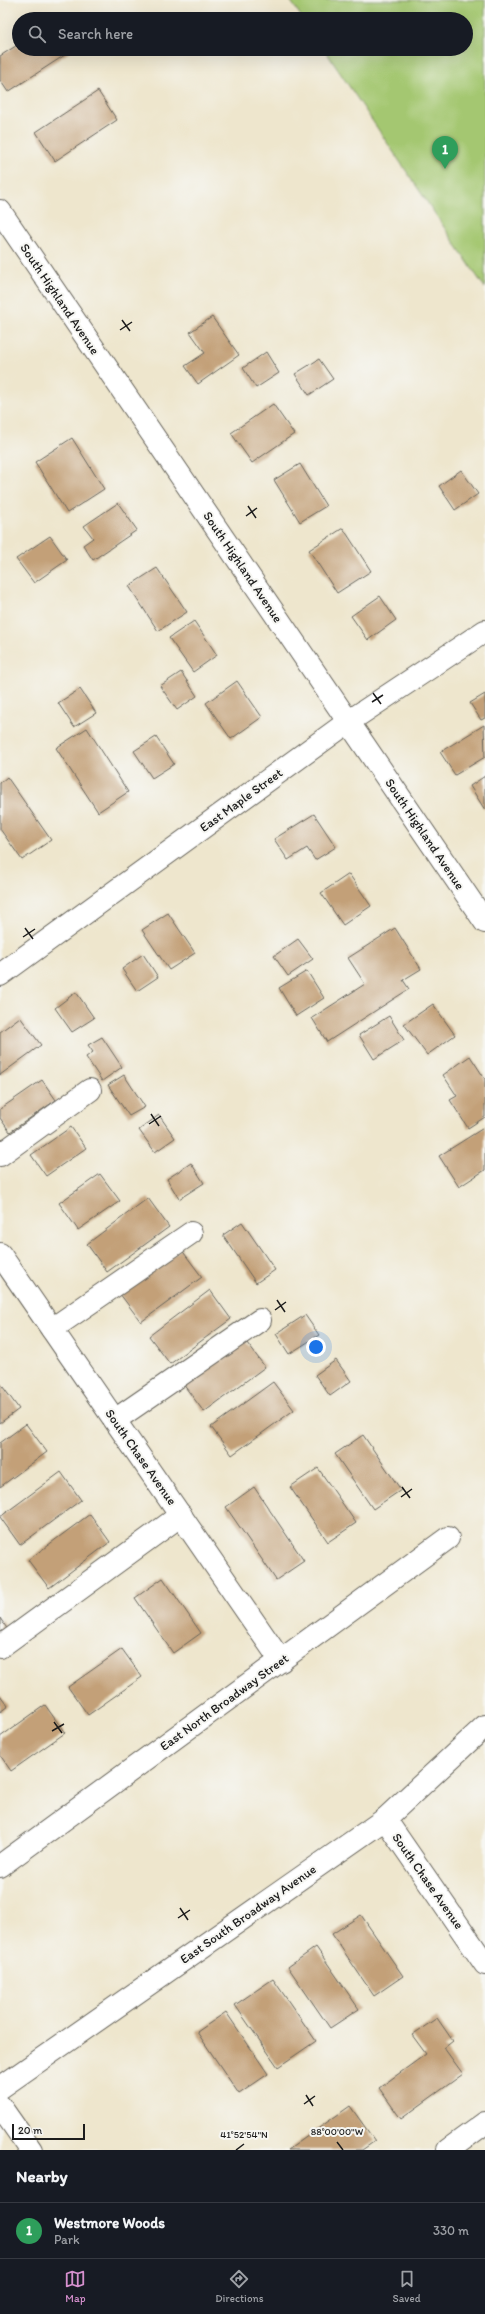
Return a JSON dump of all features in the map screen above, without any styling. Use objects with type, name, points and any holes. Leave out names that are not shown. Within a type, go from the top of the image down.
[{"type":"street","name":"South Highland Avenue","points":[[0,211],[485,922]]},
{"type":"street","name":"East Maple Street","points":[[0,974],[348,722],[485,631]]},
{"type":"street","points":[[0,1155],[90,1090]]},
{"type":"street","points":[[52,1328],[191,1233]]},
{"type":"street","name":"South Chase Avenue","points":[[0,1254],[281,1660]]},
{"type":"street","points":[[115,1420],[260,1320]]},
{"type":"street","points":[[0,1647],[181,1515]]},
{"type":"street","name":"East North Broadway Street","points":[[0,1866],[448,1538]]},
{"type":"street","name":"East South Broadway Avenue","points":[[0,2088],[385,1819],[485,1726]]},
{"type":"street","name":"South Chase Avenue","points":[[385,1819],[485,1964]]},
{"type":"street","points":[[0,2106],[31,2150]]},
{"type":"street","points":[[448,2150],[485,2123]]},
{"type":"green space","points":[[290,0],[485,0],[485,288],[329,56],[473,56],[473,12],[298,12]]},
{"type":"building","points":[[12,48],[12,56],[63,56],[8,92],[0,80],[0,56]]},
{"type":"building","points":[[98,91],[117,120],[55,161],[36,132]]},
{"type":"building","points":[[212,317],[239,355],[198,384],[185,366],[205,353],[190,332]]},
{"type":"building","points":[[266,352],[279,373],[256,388],[243,368]]},
{"type":"building","points":[[319,359],[333,379],[309,395],[295,374]]},
{"type":"building","points":[[273,404],[294,434],[252,463],[231,433]]},
{"type":"building","points":[[72,438],[104,489],[67,513],[35,462]]},
{"type":"building","points":[[300,464],[326,506],[300,522],[274,480]]},
{"type":"building","points":[[461,470],[478,494],[455,510],[439,486]]},
{"type":"building","points":[[118,503],[137,530],[93,560],[83,545],[93,538],[84,526]]},
{"type":"building","points":[[343,528],[371,571],[337,593],[309,550]]},
{"type":"building","points":[[50,536],[67,560],[34,583],[16,559]]},
{"type":"building","points":[[157,568],[187,612],[158,631],[129,586]]},
{"type":"building","points":[[380,596],[396,620],[368,640],[351,616]]},
{"type":"building","points":[[194,621],[217,655],[193,672],[169,638]]},
{"type":"building","points":[[181,672],[197,696],[177,710],[160,686]]},
{"type":"building","points":[[237,681],[262,717],[231,739],[206,703]]},
{"type":"building","points":[[80,689],[96,713],[74,727],[58,703]]},
{"type":"building","points":[[485,694],[485,718],[481,720],[470,703]]},
{"type":"building","points":[[484,725],[485,757],[455,775],[440,752]]},
{"type":"building","points":[[87,728],[128,792],[98,812],[56,748]]},
{"type":"building","points":[[156,737],[174,764],[152,778],[134,751]]},
{"type":"building","points":[[485,776],[485,810],[470,786]]},
{"type":"building","points":[[7,777],[51,840],[22,860],[0,829],[0,783]]},
{"type":"building","points":[[314,814],[336,847],[315,860],[307,848],[288,860],[274,839]]},
{"type":"building","points":[[349,874],[371,906],[343,925],[321,893]]},
{"type":"building","points":[[168,913],[195,953],[169,970],[142,930]]},
{"type":"building","points":[[395,928],[421,969],[403,980],[409,989],[327,1042],[312,1018],[365,984],[348,958]]},
{"type":"building","points":[[298,939],[313,959],[288,976],[274,956]]},
{"type":"building","points":[[143,954],[158,977],[137,991],[122,969]]},
{"type":"building","points":[[307,971],[324,998],[296,1016],[279,988]]},
{"type":"building","points":[[76,992],[94,1018],[72,1032],[55,1008]]},
{"type":"building","points":[[433,1004],[455,1035],[427,1055],[404,1024]]},
{"type":"building","points":[[389,1016],[404,1040],[374,1059],[359,1035]]},
{"type":"building","points":[[20,1017],[41,1045],[0,1075],[0,1032]]},
{"type":"building","points":[[102,1037],[122,1067],[102,1081],[86,1057],[93,1052],[88,1045]]},
{"type":"building","points":[[470,1056],[485,1079],[485,1117],[468,1128],[450,1100],[457,1096],[443,1075]]},
{"type":"building","points":[[124,1075],[145,1107],[129,1116],[108,1085]]},
{"type":"building","points":[[42,1080],[56,1100],[10,1132],[0,1118],[0,1109]]},
{"type":"building","points":[[159,1115],[175,1138],[155,1152],[139,1130]]},
{"type":"building","points":[[71,1127],[86,1148],[46,1176],[31,1155]]},
{"type":"building","points":[[485,1127],[485,1170],[459,1187],[439,1156]]},
{"type":"building","points":[[191,1163],[204,1183],[179,1199],[167,1179]]},
{"type":"building","points":[[100,1174],[120,1201],[78,1230],[59,1203]]},
{"type":"building","points":[[148,1198],[169,1227],[107,1272],[87,1244]]},
{"type":"building","points":[[242,1222],[275,1270],[256,1283],[223,1235]]},
{"type":"building","points":[[181,1249],[202,1277],[141,1322],[120,1294]]},
{"type":"building","points":[[210,1290],[231,1319],[170,1364],[149,1336]]},
{"type":"building","points":[[305,1315],[319,1335],[289,1354],[276,1334]]},
{"type":"building","points":[[244,1339],[265,1367],[204,1412],[183,1384]]},
{"type":"building","points":[[336,1360],[351,1381],[330,1396],[315,1375]]},
{"type":"building","points":[[273,1382],[294,1410],[232,1455],[211,1427]]},
{"type":"building","points":[[0,1383],[19,1409],[0,1423]]},
{"type":"building","points":[[26,1424],[47,1452],[0,1487],[0,1443]]},
{"type":"building","points":[[363,1435],[401,1490],[373,1509],[335,1454]]},
{"type":"building","points":[[318,1468],[356,1523],[328,1542],[290,1487]]},
{"type":"building","points":[[61,1472],[81,1500],[20,1545],[0,1517]]},
{"type":"building","points":[[254,1487],[304,1561],[276,1580],[226,1507]]},
{"type":"building","points":[[90,1514],[110,1542],[49,1588],[28,1560]]},
{"type":"building","points":[[163,1578],[201,1633],[173,1653],[135,1598]]},
{"type":"building","points":[[0,1618],[8,1630],[0,1636]]},
{"type":"building","points":[[122,1649],[142,1677],[88,1715],[68,1687]]},
{"type":"building","points":[[0,1695],[8,1706],[0,1712]]},
{"type":"building","points":[[45,1705],[65,1733],[11,1771],[0,1755],[0,1737]]},
{"type":"building","points":[[361,1915],[403,1976],[374,1996],[332,1934]]},
{"type":"building","points":[[316,1947],[359,2009],[330,2028],[288,1967]]},
{"type":"building","points":[[273,1979],[316,2041],[278,2067],[235,2005]]},
{"type":"building","points":[[226,2012],[268,2074],[239,2094],[197,2032]]},
{"type":"building","points":[[437,2018],[453,2041],[444,2048],[463,2074],[401,2119],[379,2088],[426,2054],[412,2035]]},
{"type":"building","points":[[350,2106],[375,2141],[362,2150],[288,2150]]},
{"type":"place","name":"Westmore Woods","points":[[445,169]]}]
